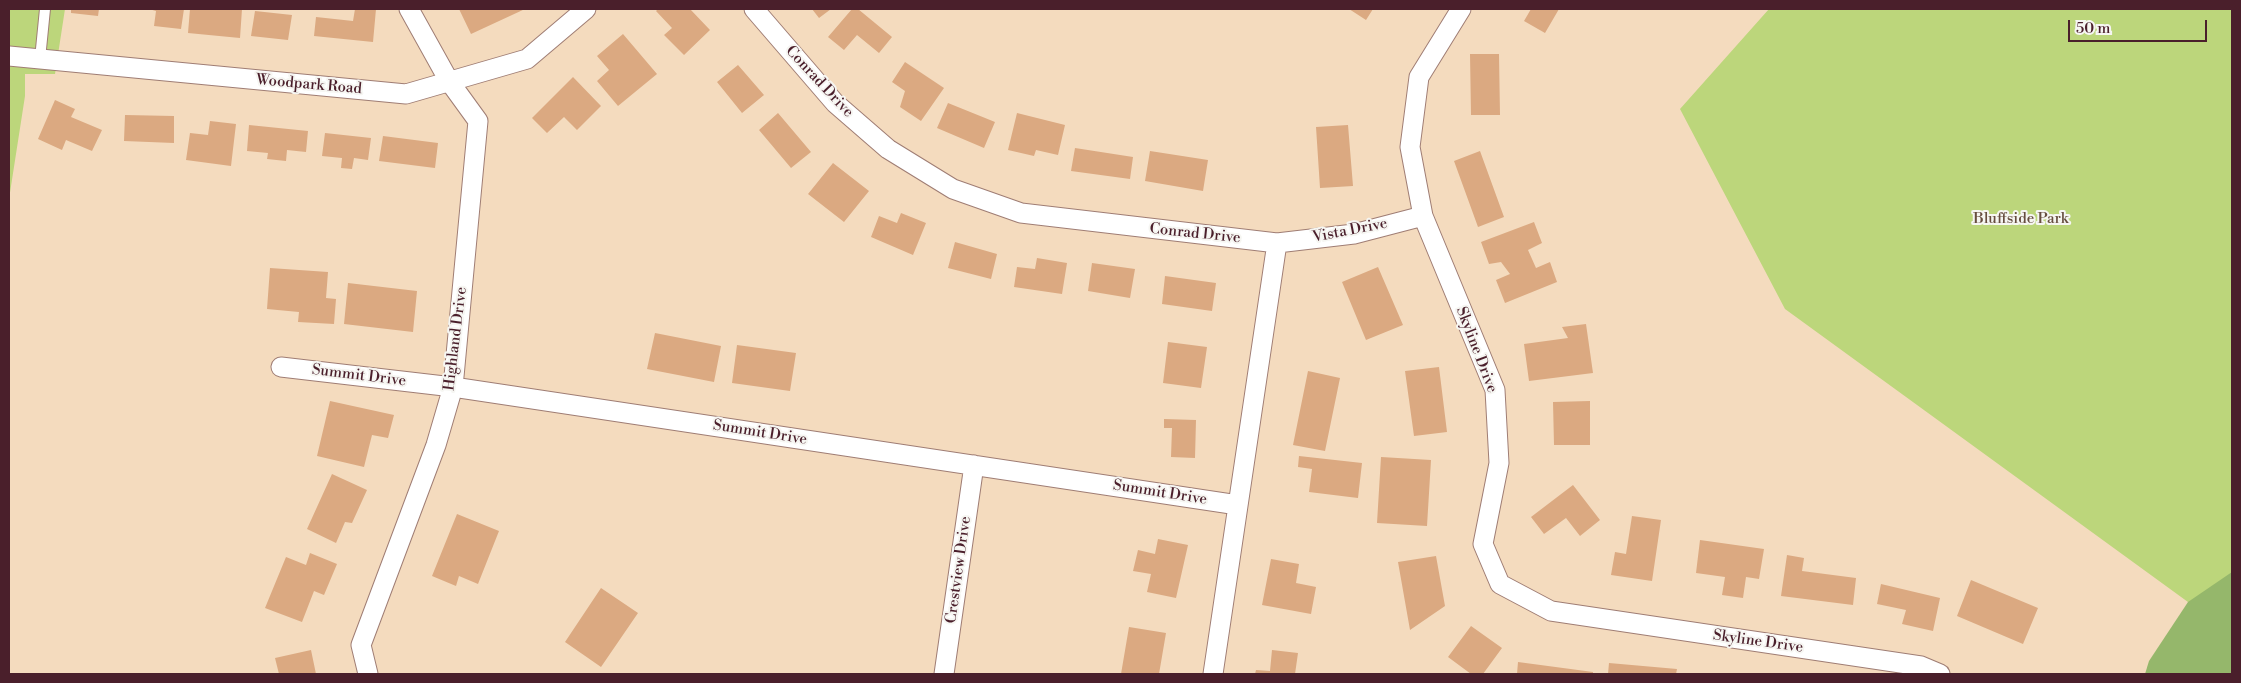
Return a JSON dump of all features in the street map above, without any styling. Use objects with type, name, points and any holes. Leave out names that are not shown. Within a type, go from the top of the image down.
[{"type":"street","name":"Highland Drive","points":[[368,674],[361,645],[436,445],[453,387],[478,121],[449,81],[409,9]]},
{"type":"street","name":"Woodpark Road","points":[[9,56],[406,94],[527,59],[586,9]]},
{"type":"street","name":"Conrad Drive","points":[[754,9],[835,103],[888,149],[953,189],[1021,213],[1277,243]]},
{"type":"street","name":"Skyline Drive","points":[[1461,9],[1418,77],[1410,147],[1423,216],[1494,390],[1499,463],[1483,544],[1500,584],[1551,611],[1921,666],[1940,674]]},
{"type":"street","name":"Vista Drive","points":[[1277,243],[1354,234],[1423,216]]},
{"type":"street","points":[[1213,674],[1277,243]]},
{"type":"street","name":"Summit Drive","points":[[280,367],[453,387],[1238,505]]},
{"type":"street","name":"Crestview Drive","points":[[944,674],[974,465]]},
{"type":"lane","points":[[40,59],[45,9]]},
{"type":"green space","points":[[9,9],[65,9],[55,74],[25,74],[25,96],[9,199]]},
{"type":"green space","name":"Bluffside Park","points":[[1769,9],[2232,9],[2232,634],[1785,309],[1680,109]]},
{"type":"green space","points":[[2232,572],[2232,674],[2145,674],[2149,661],[2188,602]]},
{"type":"building","points":[[71,9],[99,9],[98,16],[71,13]]},
{"type":"building","points":[[149,9],[184,9],[181,29],[154,26],[156,11]]},
{"type":"building","points":[[190,9],[242,9],[240,38],[188,33]]},
{"type":"building","points":[[355,9],[376,9],[373,42],[314,36],[316,17],[353,21]]},
{"type":"building","points":[[459,9],[525,9],[471,34]]},
{"type":"building","points":[[658,9],[690,9],[710,30],[684,55],[664,35],[672,28],[656,11]]},
{"type":"building","points":[[812,9],[831,9],[819,18]]},
{"type":"building","points":[[852,9],[858,9],[892,37],[879,53],[857,35],[844,50],[828,37]]},
{"type":"building","points":[[1349,9],[1373,9],[1366,20]]},
{"type":"building","points":[[1531,9],[1559,9],[1545,33],[1524,21]]},
{"type":"building","points":[[255,11],[292,15],[288,40],[251,36]]},
{"type":"building","points":[[623,34],[657,74],[618,106],[597,81],[609,70],[597,56]]},
{"type":"building","points":[[1470,54],[1499,54],[1500,115],[1471,115]]},
{"type":"building","points":[[905,62],[944,88],[921,121],[900,107],[905,91],[892,82]]},
{"type":"building","points":[[738,65],[764,95],[742,113],[717,82]]},
{"type":"building","points":[[573,77],[601,106],[577,130],[564,117],[547,133],[532,118]]},
{"type":"building","points":[[55,100],[75,109],[71,117],[102,130],[92,151],[66,140],[62,150],[38,139]]},
{"type":"building","points":[[948,103],[995,122],[984,148],[937,128]]},
{"type":"building","points":[[778,113],[811,152],[791,168],[759,130]]},
{"type":"building","points":[[1017,113],[1065,125],[1058,155],[1036,150],[1034,156],[1008,150]]},
{"type":"building","points":[[125,115],[174,116],[174,143],[124,141]]},
{"type":"building","points":[[210,121],[236,124],[231,166],[186,160],[190,133],[208,135]]},
{"type":"building","points":[[249,125],[308,131],[306,152],[287,150],[286,161],[267,159],[268,153],[247,151]]},
{"type":"building","points":[[1348,125],[1353,186],[1320,188],[1316,127]]},
{"type":"building","points":[[325,133],[371,138],[368,160],[354,158],[352,169],[341,168],[342,158],[322,156]]},
{"type":"building","points":[[383,136],[438,143],[435,168],[379,161]]},
{"type":"building","points":[[1075,148],[1133,157],[1130,179],[1071,171]]},
{"type":"building","points":[[1150,151],[1208,160],[1203,191],[1145,181]]},
{"type":"building","points":[[1480,151],[1504,217],[1478,227],[1454,161]]},
{"type":"building","points":[[833,163],[869,191],[844,222],[808,194]]},
{"type":"building","points":[[901,213],[926,223],[913,255],[871,237],[879,216],[897,223]]},
{"type":"building","points":[[1534,222],[1542,243],[1528,250],[1536,268],[1550,262],[1557,282],[1505,303],[1496,280],[1510,274],[1501,262],[1489,264],[1481,242]]},
{"type":"building","points":[[955,242],[997,254],[991,279],[948,268]]},
{"type":"building","points":[[1037,258],[1067,263],[1062,294],[1014,287],[1017,267],[1035,269]]},
{"type":"building","points":[[1092,263],[1135,269],[1130,298],[1088,291]]},
{"type":"building","points":[[1378,267],[1403,325],[1366,340],[1342,282]]},
{"type":"building","points":[[270,268],[328,272],[326,298],[336,299],[334,324],[298,322],[299,312],[267,309]]},
{"type":"building","points":[[1165,276],[1216,283],[1212,311],[1162,304]]},
{"type":"building","points":[[348,283],[417,291],[413,332],[344,324]]},
{"type":"building","points":[[1586,324],[1593,373],[1529,381],[1524,344],[1568,338],[1562,327]]},
{"type":"building","points":[[655,333],[721,346],[714,382],[647,369]]},
{"type":"building","points":[[1168,342],[1207,347],[1201,388],[1163,383]]},
{"type":"building","points":[[737,345],[796,353],[790,391],[732,383]]},
{"type":"building","points":[[1439,367],[1447,432],[1414,436],[1405,371]]},
{"type":"building","points":[[1308,371],[1340,378],[1325,451],[1293,445]]},
{"type":"building","points":[[330,401],[394,415],[388,438],[372,435],[364,467],[317,456]]},
{"type":"building","points":[[1590,401],[1590,445],[1554,445],[1553,402]]},
{"type":"building","points":[[1164,419],[1196,420],[1195,458],[1171,457],[1172,428],[1164,428]]},
{"type":"building","points":[[1299,456],[1362,463],[1358,498],[1309,492],[1312,469],[1298,467]]},
{"type":"building","points":[[1381,457],[1431,460],[1427,526],[1377,523]]},
{"type":"building","points":[[332,474],[367,490],[352,523],[345,522],[336,543],[307,529]]},
{"type":"building","points":[[1573,485],[1600,520],[1580,536],[1566,518],[1544,534],[1531,517]]},
{"type":"building","points":[[457,514],[499,531],[478,584],[459,576],[456,586],[432,576]]},
{"type":"building","points":[[1632,516],[1661,520],[1652,581],[1611,575],[1615,552],[1626,554]]},
{"type":"building","points":[[1158,539],[1188,545],[1176,598],[1147,592],[1151,574],[1133,571],[1138,550],[1155,554]]},
{"type":"building","points":[[1700,540],[1764,549],[1759,579],[1746,577],[1743,598],[1722,595],[1725,577],[1696,573]]},
{"type":"building","points":[[310,553],[337,564],[324,595],[314,591],[302,622],[265,608],[286,557],[306,565]]},
{"type":"building","points":[[1787,555],[1804,558],[1802,571],[1856,578],[1853,605],[1781,596]]},
{"type":"building","points":[[1436,556],[1445,606],[1410,630],[1398,562]]},
{"type":"building","points":[[1271,559],[1299,564],[1296,583],[1316,587],[1311,614],[1262,605]]},
{"type":"building","points":[[1971,580],[2038,608],[2023,644],[1957,616]]},
{"type":"building","points":[[1881,584],[1940,598],[1933,631],[1902,624],[1906,610],[1877,604]]},
{"type":"building","points":[[601,588],[638,613],[601,667],[565,642]]},
{"type":"building","points":[[1471,626],[1502,648],[1483,674],[1471,674],[1448,657]]},
{"type":"building","points":[[1129,627],[1166,633],[1159,674],[1121,674]]},
{"type":"building","points":[[311,650],[316,674],[279,674],[275,658]]},
{"type":"building","points":[[1272,650],[1298,653],[1295,674],[1255,674],[1256,670],[1270,671]]},
{"type":"building","points":[[1518,662],[1593,672],[1593,674],[1517,674]]},
{"type":"building","points":[[1609,663],[1677,669],[1676,674],[1608,674]]}]
